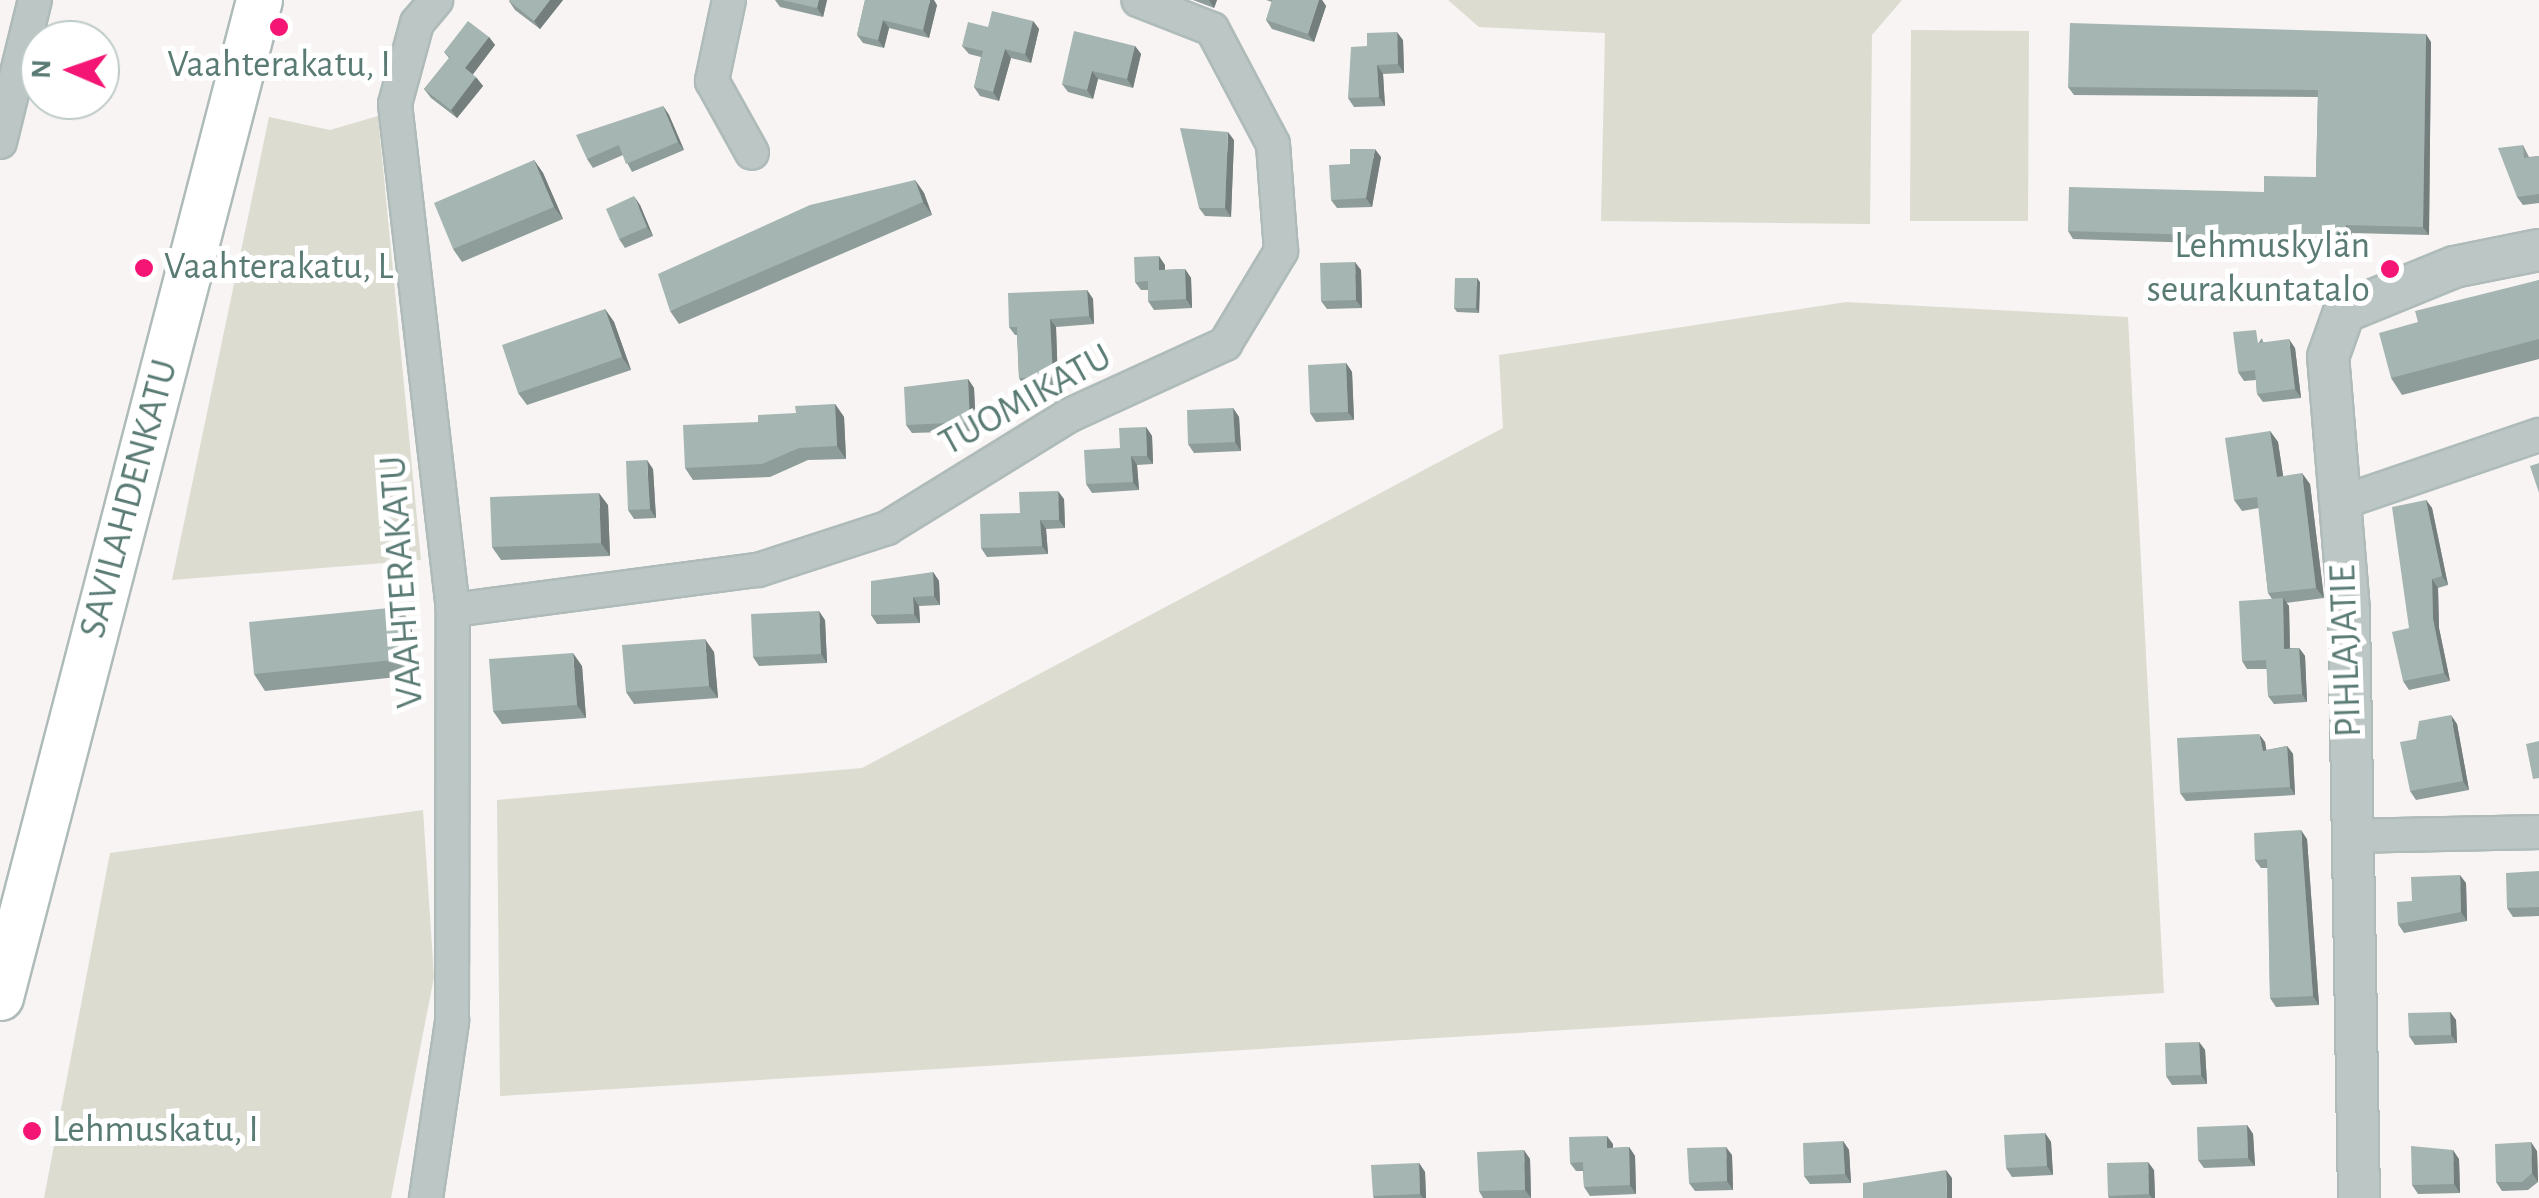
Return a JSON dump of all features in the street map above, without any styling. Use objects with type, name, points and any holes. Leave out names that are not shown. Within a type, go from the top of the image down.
[{"type":"main road","name":"SAVILAHDENKATU","points":[[0,998],[259,0]]},
{"type":"street","points":[[0,142],[34,0]]},
{"type":"street","points":[[728,0],[712,81],[752,153]]},
{"type":"street","name":"TUOMIKATU","points":[[453,610],[758,570],[887,528],[1068,416],[1225,344],[1280,250],[1273,144],[1212,29],[1138,0]]},
{"type":"street","name":"VAAHTERAKATU","points":[[426,1198],[452,1021],[453,610],[395,104],[427,12]]},
{"type":"street","name":"PIHLAJATIE","points":[[2359,1198],[2340,503],[2328,357],[2344,312],[2454,267],[2539,250]]},
{"type":"street","points":[[2340,503],[2539,436]]},
{"type":"street","points":[[2350,836],[2539,832]]},
{"type":"shaded area","points":[[1448,0],[1902,0],[1872,35],[1870,224],[1601,221],[1605,33],[1479,27]]},
{"type":"shaded area","points":[[1911,30],[2029,31],[2028,221],[1910,221]]},
{"type":"shaded area","points":[[378,116],[421,560],[172,580],[269,117],[330,130]]},
{"type":"shaded area","points":[[1846,302],[2128,317],[2164,993],[500,1096],[497,800],[862,768],[1503,428],[1499,355]]},
{"type":"shaded area","points":[[423,810],[434,977],[391,1198],[44,1198],[110,853]]},
{"type":"building","points":[[510,0],[550,0],[534,21]]},
{"type":"building","points":[[782,0],[819,0],[817,8]]},
{"type":"building","points":[[865,0],[930,0],[923,30],[883,20],[878,40],[857,35]]},
{"type":"building","points":[[1272,0],[1319,0],[1308,34],[1266,20]]},
{"type":"building","points":[[992,11],[1033,21],[1025,54],[1005,49],[993,92],[974,87],[983,51],[962,46],[968,22],[988,27]]},
{"type":"building","points":[[468,21],[489,37],[465,68],[476,77],[451,110],[424,89],[450,57],[444,52]]},
{"type":"building","points":[[2070,23],[2426,34],[2423,227],[2346,225],[2346,245],[2290,244],[2290,252],[2262,251],[2263,237],[2068,231],[2069,187],[2264,192],[2264,176],[2316,177],[2318,90],[2068,87]]},
{"type":"building","points":[[1074,31],[1135,46],[1127,79],[1092,71],[1087,90],[1062,84]]},
{"type":"building","points":[[1397,32],[1398,64],[1377,65],[1379,97],[1348,98],[1351,47],[1367,46],[1367,33]]},
{"type":"building","points":[[663,106],[678,142],[626,164],[619,145],[587,159],[576,135]]},
{"type":"building","points":[[1180,128],[1228,132],[1225,208],[1199,208]]},
{"type":"building","points":[[2523,145],[2524,158],[2539,156],[2539,194],[2517,197],[2498,148]]},
{"type":"building","points":[[1350,149],[1375,149],[1366,198],[1331,200],[1329,165],[1350,164]]},
{"type":"building","points":[[534,160],[554,207],[453,249],[434,203]]},
{"type":"building","points":[[915,180],[923,202],[670,311],[658,274],[810,205]]},
{"type":"building","points":[[634,196],[647,227],[619,239],[606,209]]},
{"type":"building","points":[[1159,256],[1159,270],[1185,269],[1186,299],[1148,301],[1148,281],[1135,282],[1134,257]]},
{"type":"building","points":[[1355,262],[1356,300],[1321,301],[1320,263]]},
{"type":"building","points":[[1455,278],[1477,278],[1476,308],[1454,308]]},
{"type":"building","points":[[2539,280],[2539,339],[2391,378],[2379,333],[2418,322],[2415,311]]},
{"type":"building","points":[[1087,290],[1089,316],[1050,319],[1053,377],[1019,378],[1017,327],[1009,327],[1008,293]]},
{"type":"building","points":[[605,309],[622,357],[518,393],[502,345]]},
{"type":"building","points":[[2256,330],[2258,343],[2289,339],[2295,389],[2257,394],[2255,370],[2238,372],[2233,332]]},
{"type":"building","points":[[1346,363],[1348,412],[1310,413],[1308,365]]},
{"type":"building","points":[[968,379],[970,422],[906,425],[904,387]]},
{"type":"building","points":[[835,404],[837,446],[799,448],[762,464],[685,468],[683,425],[758,422],[758,415],[796,413],[795,406]]},
{"type":"building","points":[[1233,408],[1235,442],[1188,444],[1187,410]]},
{"type":"building","points":[[1146,427],[1147,456],[1131,456],[1133,482],[1086,484],[1084,450],[1120,448],[1119,428]]},
{"type":"building","points":[[2270,431],[2277,477],[2302,473],[2316,588],[2268,593],[2257,497],[2234,500],[2225,438]]},
{"type":"building","points":[[647,460],[650,509],[628,510],[626,461]]},
{"type":"building","points":[[2539,463],[2539,493],[2530,466]]},
{"type":"building","points":[[1058,491],[1059,520],[1040,520],[1042,546],[981,548],[980,514],[1020,513],[1019,492]]},
{"type":"building","points":[[599,493],[601,543],[492,547],[490,497]]},
{"type":"building","points":[[2426,500],[2442,576],[2432,579],[2433,619],[2444,673],[2403,681],[2392,632],[2409,628],[2392,507]]},
{"type":"building","points":[[933,572],[934,596],[913,597],[914,614],[871,615],[871,581]]},
{"type":"building","points":[[2283,598],[2284,649],[2299,648],[2302,694],[2268,696],[2266,660],[2242,661],[2239,601]]},
{"type":"building","points":[[399,607],[404,659],[254,674],[249,622]]},
{"type":"building","points":[[819,611],[821,654],[753,657],[751,614]]},
{"type":"building","points":[[705,639],[709,686],[626,692],[622,645]]},
{"type":"building","points":[[573,653],[577,705],[493,711],[489,659]]},
{"type":"building","points":[[2451,715],[2463,781],[2410,791],[2400,742],[2416,739],[2419,721]]},
{"type":"building","points":[[2259,734],[2263,751],[2287,746],[2290,787],[2180,793],[2177,738]]},
{"type":"building","points":[[2539,741],[2539,778],[2533,779],[2526,744]]},
{"type":"building","points":[[2301,830],[2313,996],[2270,998],[2267,859],[2255,860],[2254,833]]},
{"type":"building","points":[[2539,871],[2539,907],[2507,908],[2506,873]]},
{"type":"building","points":[[2460,875],[2461,912],[2398,924],[2397,902],[2412,901],[2411,877]]},
{"type":"building","points":[[2450,1012],[2451,1035],[2409,1036],[2408,1013]]},
{"type":"building","points":[[2199,1042],[2201,1075],[2166,1076],[2165,1043]]},
{"type":"building","points":[[2247,1125],[2248,1158],[2198,1160],[2197,1127]]},
{"type":"building","points":[[2045,1133],[2047,1166],[2006,1168],[2004,1135]]},
{"type":"building","points":[[1607,1136],[1607,1148],[1629,1147],[1630,1185],[1584,1187],[1583,1162],[1570,1163],[1569,1137]]},
{"type":"building","points":[[1843,1141],[1845,1174],[1804,1176],[1803,1143]]},
{"type":"building","points":[[2531,1142],[2532,1173],[2522,1182],[2496,1182],[2495,1144]]},
{"type":"building","points":[[2411,1146],[2453,1150],[2454,1184],[2412,1185]]},
{"type":"building","points":[[1726,1147],[1727,1181],[1689,1183],[1687,1148]]},
{"type":"building","points":[[1524,1150],[1525,1190],[1479,1191],[1477,1152]]},
{"type":"building","points":[[2148,1162],[2149,1194],[2108,1196],[2107,1163]]},
{"type":"building","points":[[1419,1163],[1420,1194],[1373,1196],[1371,1165]]},
{"type":"building","points":[[1946,1170],[1947,1198],[1863,1198],[1863,1183]]},
{"type":"place","name":"Vaahterakatu, I","points":[[279,27]]},
{"type":"place","name":"Vaahterakatu, L","points":[[144,268]]},
{"type":"place","name":"Lehmuskylän seurakuntatalo","points":[[2390,269]]},
{"type":"place","name":"Lehmuskatu, I","points":[[32,1131]]}]
